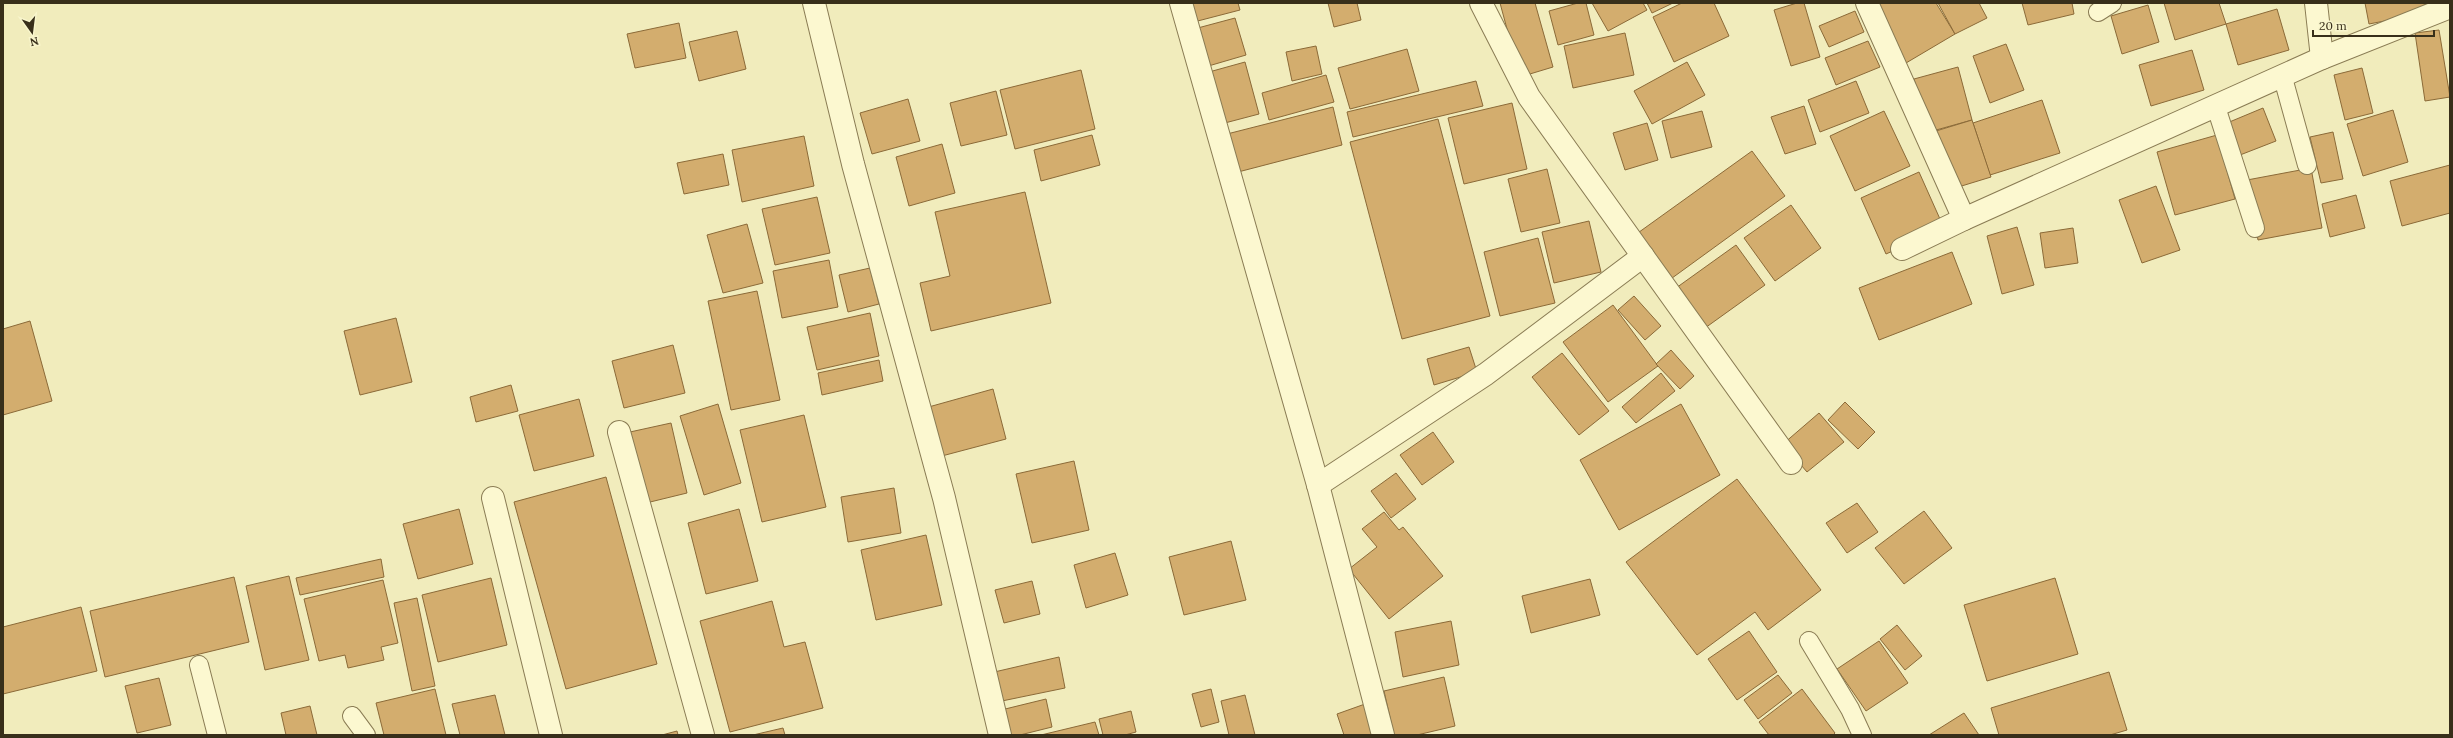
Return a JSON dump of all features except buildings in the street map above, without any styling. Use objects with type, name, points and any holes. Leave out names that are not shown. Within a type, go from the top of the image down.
[{"type":"street","points":[[814,3],[853,164],[944,498],[1000,735]]},
{"type":"street","points":[[1181,3],[1318,485],[1384,735]]},
{"type":"street","points":[[1481,3],[1529,97],[1791,463]]},
{"type":"street","points":[[1867,3],[1964,219]]},
{"type":"street","points":[[2316,3],[2322,58]]},
{"type":"street","points":[[1902,249],[1964,219],[2283,78],[2322,58],[2450,7]]},
{"type":"street","points":[[1318,485],[1486,374],[1643,256]]},
{"type":"street","points":[[619,432],[703,735]]},
{"type":"street","points":[[493,498],[551,735]]},
{"type":"lane","points":[[2283,78],[2307,165]]},
{"type":"lane","points":[[2216,107],[2255,228]]},
{"type":"lane","points":[[1809,641],[1850,709],[1862,735]]},
{"type":"lane","points":[[199,665],[217,735]]},
{"type":"lane","points":[[352,716],[366,735]]}]
